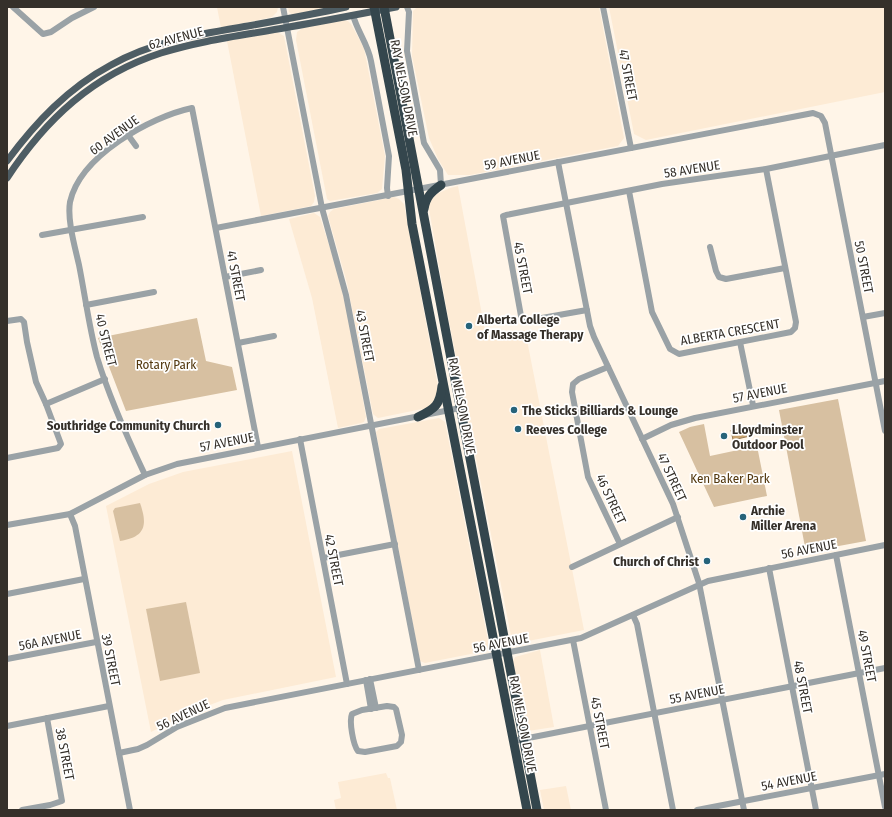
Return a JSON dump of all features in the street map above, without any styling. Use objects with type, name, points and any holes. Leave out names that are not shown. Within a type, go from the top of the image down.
[{"type":"highway","name":"RAY NELSON DRIVE","points":[[384,8],[414,191],[412,224],[450,410],[496,655],[536,810]]},
{"type":"highway","name":"RAY NELSON DRIVE","points":[[375,9],[400,136],[414,191],[423,217],[460,408],[506,653],[527,810]]},
{"type":"highway","points":[[423,217],[427,198],[432,191],[441,186]]},
{"type":"highway","points":[[418,416],[429,411],[438,404],[441,397],[443,378]]},
{"type":"main road","name":"62 AVENUE","points":[[7,161],[30,131],[54,105],[80,84],[112,64],[143,50],[170,41],[346,7]]},
{"type":"main road","name":"62 AVENUE","points":[[7,178],[37,137],[62,111],[81,95],[120,71],[152,57],[178,49],[231,37],[353,15],[375,9],[396,7]]},
{"type":"street","points":[[13,7],[44,34],[51,32],[72,18],[94,7]]},
{"type":"street","name":"43 STREET","points":[[283,7],[322,208],[342,277],[419,670]]},
{"type":"street","points":[[408,7],[407,50],[411,74],[424,142],[440,170],[441,186]]},
{"type":"street","name":"47 STREET","points":[[604,7],[631,148]]},
{"type":"street","points":[[353,15],[368,47],[373,67],[389,156],[388,196]]},
{"type":"street","name":"60 AVENUE","points":[[70,203],[77,183],[88,168],[102,156],[128,136],[154,121],[176,112],[192,108]]},
{"type":"street","name":"41 STREET","points":[[192,108],[258,447]]},
{"type":"street","name":"59 AVENUE","points":[[216,228],[441,186],[813,113]]},
{"type":"street","name":"50 STREET","points":[[813,113],[821,116],[825,122],[885,431]]},
{"type":"street","points":[[128,136],[136,146]]},
{"type":"street","name":"58 AVENUE","points":[[503,216],[662,184],[766,169],[885,145]]},
{"type":"street","name":"47 STREET","points":[[558,162],[592,332],[678,517],[699,583],[744,810]]},
{"type":"street","name":"ALBERTA CRESCENT","points":[[629,191],[652,312],[670,349],[679,354],[790,332],[795,328],[796,322],[766,169]]},
{"type":"street","name":"40 STREET","points":[[70,203],[72,230],[97,356],[104,379],[145,475]]},
{"type":"street","name":"45 STREET","points":[[503,216],[521,316],[525,321],[587,310]]},
{"type":"street","points":[[42,235],[143,217]]},
{"type":"street","points":[[710,247],[716,271],[719,277],[726,279],[785,268]]},
{"type":"street","points":[[225,277],[261,270]]},
{"type":"street","points":[[86,305],[154,292]]},
{"type":"street","points":[[863,317],[885,313]]},
{"type":"street","points":[[7,321],[21,319],[24,322],[36,382],[61,444],[58,448],[7,458]]},
{"type":"street","points":[[238,344],[274,336]]},
{"type":"street","points":[[740,342],[753,406]]},
{"type":"street","name":"46 STREET","points":[[608,367],[579,379],[573,384],[572,392],[588,477],[620,544]]},
{"type":"street","points":[[46,404],[104,379]]},
{"type":"street","name":"57 AVENUE","points":[[642,439],[671,426],[695,418],[885,381]]},
{"type":"street","name":"57 AVENUE","points":[[7,525],[70,514],[145,475],[177,464],[460,408]]},
{"type":"street","name":"42 STREET","points":[[300,439],[347,684]]},
{"type":"street","name":"39 STREET","points":[[70,514],[75,526],[96,642],[130,810]]},
{"type":"street","points":[[572,567],[678,517]]},
{"type":"street","points":[[323,558],[395,544]]},
{"type":"street","name":"56 AVENUE","points":[[119,753],[138,749],[177,727],[226,708],[573,640],[587,636],[708,580],[885,545]]},
{"type":"street","name":"49 STREET","points":[[836,555],[859,674],[882,775],[885,807]]},
{"type":"street","name":"48 STREET","points":[[769,568],[816,810]]},
{"type":"street","points":[[7,594],[84,578]]},
{"type":"street","points":[[633,615],[637,624],[673,810]]},
{"type":"street","name":"45 STREET","points":[[573,640],[606,810]]},
{"type":"street","name":"56A AVENUE","points":[[7,659],[96,642]]},
{"type":"street","name":"55 AVENUE","points":[[518,740],[885,668]]},
{"type":"street","points":[[368,680],[373,708]]},
{"type":"street","points":[[7,726],[109,706]]},
{"type":"street","points":[[391,706],[396,709],[402,735],[401,742],[397,746],[361,752],[355,747],[351,718],[355,712],[373,708],[391,706]]},
{"type":"street","name":"38 STREET","points":[[22,810],[50,805],[62,801],[47,718]]},
{"type":"street","name":"54 AVENUE","points":[[697,810],[882,775]]},
{"type":"shaded area","points":[[217,7],[278,7],[277,12],[272,17],[221,28]]},
{"type":"shaded area","points":[[288,7],[331,7],[293,15],[289,12]]},
{"type":"shaded area","points":[[417,7],[599,7],[624,138],[618,146],[470,175],[448,175],[438,159],[429,138],[412,56],[413,11]]},
{"type":"shaded area","points":[[609,7],[885,7],[885,92],[646,140],[634,134]]},
{"type":"shaded area","points":[[343,20],[348,21],[351,24],[364,48],[385,156],[382,189],[377,193],[330,201],[327,199],[296,40],[297,32],[303,28]]},
{"type":"shaded area","points":[[277,32],[284,36],[315,196],[314,202],[311,206],[261,216],[227,41]]},
{"type":"shaded area","points":[[458,186],[486,336],[525,330],[584,630],[518,643],[513,643],[512,641],[446,306],[429,209],[429,200],[432,196]]},
{"type":"shaded area","points":[[394,197],[399,199],[404,204],[438,387],[437,399],[427,408],[378,418],[373,414],[347,283],[328,216],[334,209]]},
{"type":"shaded area","points":[[314,213],[320,217],[336,267],[347,311],[366,417],[364,422],[338,428],[312,298],[289,219]]},
{"type":"shaded area","points":[[439,418],[445,422],[489,646],[486,651],[425,663],[420,661],[376,432],[379,429]]},
{"type":"shaded area","points":[[748,427],[750,436],[733,440],[731,430]]},
{"type":"shaded area","points":[[292,451],[336,677],[223,700],[191,712],[151,732],[106,506],[149,484],[183,472]]},
{"type":"shaded area","points":[[540,650],[554,727],[528,731],[513,661],[515,657]]},
{"type":"shaded area","points":[[386,773],[388,778],[390,778],[397,810],[336,810],[334,800],[341,798],[338,782]]},
{"type":"shaded area","points":[[566,786],[571,810],[544,810],[540,790]]},
{"type":"green space","name":"Rotary Park","points":[[197,318],[206,361],[232,367],[237,390],[126,411],[98,338]]},
{"type":"green space","points":[[838,399],[866,541],[806,552],[779,410]]},
{"type":"green space","name":"Ken Baker Park","points":[[704,424],[710,456],[757,446],[767,496],[714,507],[679,432],[690,427]]},
{"type":"green space","points":[[140,503],[144,518],[142,529],[135,537],[120,541],[113,511],[115,508]]},
{"type":"green space","points":[[186,602],[200,673],[160,681],[146,609]]},
{"type":"place","name":"Alberta College of Massage Therapy","points":[[469,326]]},
{"type":"place","name":"The Sticks Billiards & Lounge","points":[[514,410]]},
{"type":"place","name":"Southridge Community Church","points":[[218,425]]},
{"type":"place","name":"Reeves College","points":[[518,429]]},
{"type":"place","name":"Lloydminster Outdoor Pool","points":[[724,436]]},
{"type":"place","name":"Archie Miller Arena","points":[[743,517]]},
{"type":"place","name":"Church of Christ","points":[[707,561]]}]
